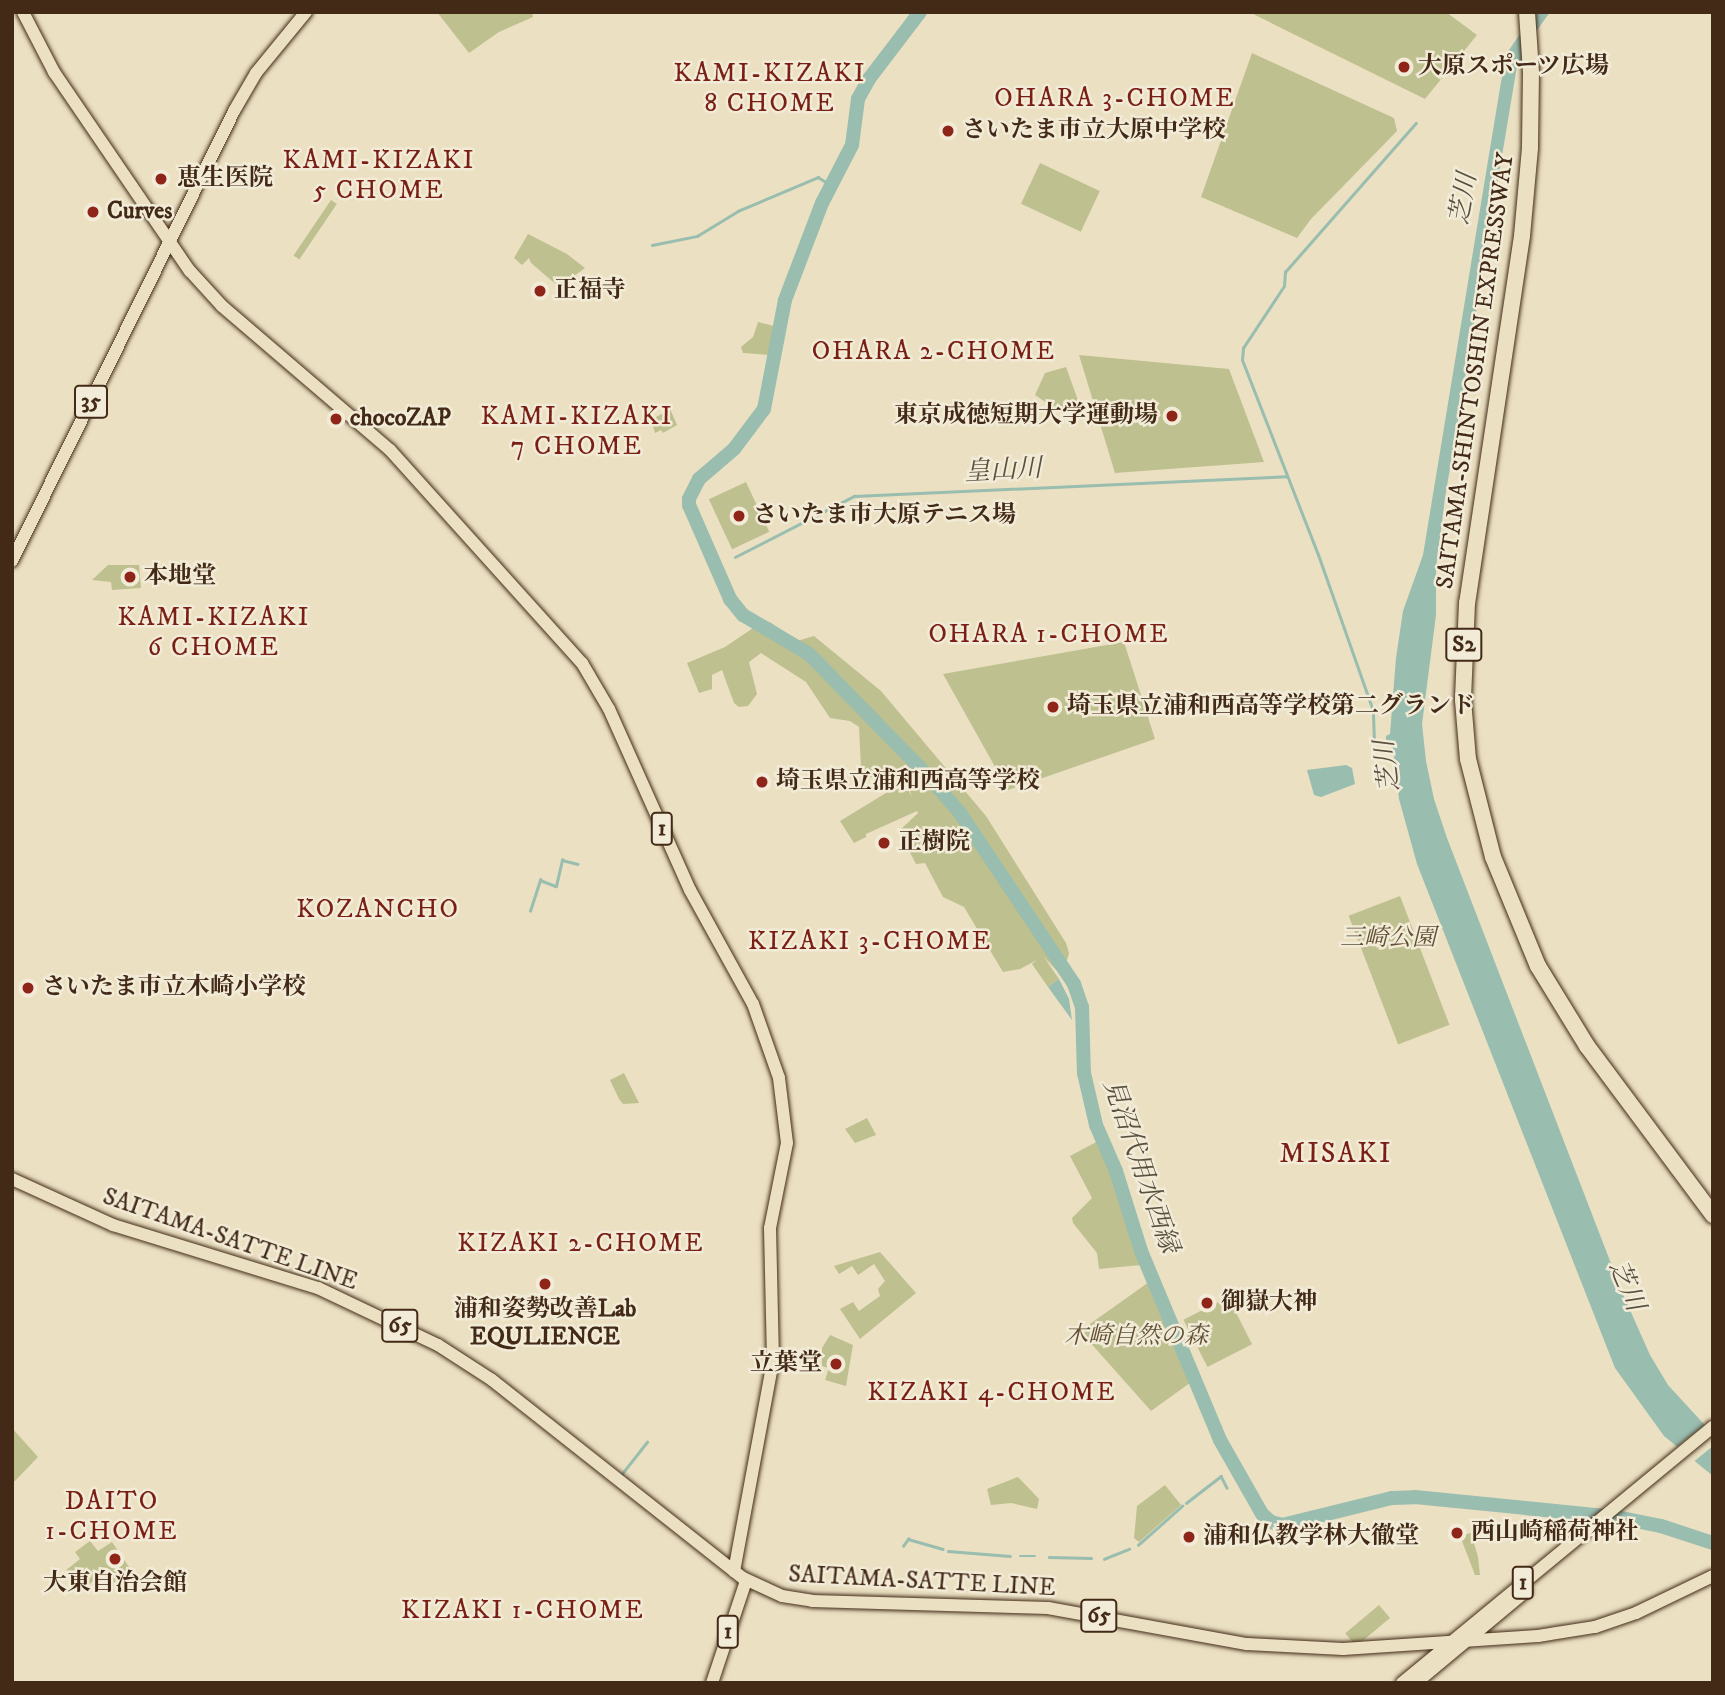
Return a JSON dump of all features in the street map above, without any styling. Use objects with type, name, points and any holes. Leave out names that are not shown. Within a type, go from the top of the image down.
[{"type":"highway","name":"SAITAMA-SHINTOSHIN EXPRESSWAY","points":[[1527,12],[1531,73],[1530,148],[1522,236],[1466,613],[1463,700],[1468,760],[1493,857],[1519,926],[1544,975],[1594,1056],[1713,1215]]},
{"type":"highway","name":"SAITAMA-SHINTOSHIN EXPRESSWAY","points":[[1534,12],[1538,66],[1538,148],[1530,233],[1473,604],[1469,700],[1474,759],[1498,856],[1525,923],[1559,993],[1611,1071],[1713,1199]]},
{"type":"main road","points":[[23,12],[59,80],[169,242]]},
{"type":"main road","name":"35","points":[[12,561],[244,92],[273,51],[306,12]]},
{"type":"main road","name":"1","points":[[169,242],[222,306],[390,450],[582,663],[609,709],[690,890],[753,1004],[774,1060],[787,1134],[770,1228],[772,1368],[734,1571],[746,1581],[712,1683]]},
{"type":"main road","name":"SAITAMA-SATTE LINE","points":[[12,1179],[113,1225],[318,1288],[438,1345],[492,1380],[734,1571]]},
{"type":"main road","name":"1","points":[[1416,1683],[1713,1427]]},
{"type":"main road","name":"1","points":[[1402,1683],[1713,1437]]},
{"type":"main road","name":"SAITAMA-SATTE LINE","points":[[746,1581],[769,1592],[796,1599],[1048,1608],[1271,1647],[1343,1649],[1538,1636],[1595,1627],[1636,1613],[1713,1576]]},
{"type":"green space","points":[[437,12],[532,12],[533,17],[499,32],[469,53]]},
{"type":"green space","name":"大原スポーツ広場","points":[[1249,12],[1446,12],[1477,35],[1425,99]]},
{"type":"green space","points":[[1252,53],[1394,118],[1397,131],[1311,219],[1297,238],[1201,197]]},
{"type":"green space","points":[[1040,163],[1100,191],[1081,232],[1021,204]]},
{"type":"green space","points":[[331,200],[337,204],[299,259],[294,256]]},
{"type":"green space","points":[[528,234],[567,254],[585,268],[559,287],[531,263],[529,258],[522,265],[514,258]]},
{"type":"green space","points":[[758,322],[774,326],[770,355],[743,353],[741,347],[753,337]]},
{"type":"green space","name":"東京成徳短期大学運動場","points":[[1079,355],[1229,369],[1264,462],[1115,473]]},
{"type":"green space","points":[[1066,367],[1083,414],[1069,418],[1035,395],[1045,373]]},
{"type":"green space","points":[[670,409],[677,425],[663,433],[661,430],[655,433],[651,420]]},
{"type":"green space","name":"さいたま市大原テニス場","points":[[746,482],[769,532],[732,549],[709,499]]},
{"type":"green space","points":[[108,565],[139,565],[141,588],[112,590],[111,582],[92,580]]},
{"type":"green space","points":[[762,622],[770,622],[797,641],[814,636],[881,691],[986,816],[1066,943],[1069,953],[1065,968],[1058,972],[1044,957],[1059,979],[1048,987],[1032,964],[1037,960],[1020,969],[1003,972],[964,907],[943,897],[925,863],[916,864],[899,831],[917,811],[866,834],[866,837],[854,843],[840,821],[904,782],[912,797],[905,776],[885,772],[866,779],[861,767],[859,727],[850,721],[830,718],[806,682],[761,653],[749,662],[757,694],[748,706],[739,707],[734,703],[722,670],[712,675],[712,689],[699,693],[687,663],[725,647]]},
{"type":"green space","name":"埼玉県立浦和西高等学校第二グランド","points":[[1124,642],[1155,739],[1008,790],[943,674]]},
{"type":"green space","name":"三崎公園","points":[[1400,896],[1449,1025],[1398,1045],[1349,916]]},
{"type":"green space","points":[[624,1073],[639,1103],[623,1104],[619,1099],[610,1080]]},
{"type":"green space","points":[[867,1118],[876,1135],[855,1143],[845,1129]]},
{"type":"green space","name":"木崎自然の森","points":[[1100,1140],[1122,1192],[1140,1256],[1194,1380],[1151,1411],[1080,1331],[1149,1282],[1141,1265],[1099,1269],[1097,1253],[1073,1223],[1072,1218],[1092,1198],[1070,1156]]},
{"type":"green space","points":[[880,1252],[916,1293],[860,1339],[840,1309],[853,1302],[859,1311],[880,1296],[878,1289],[885,1281],[874,1264],[858,1275],[852,1266],[839,1274],[834,1266]]},
{"type":"green space","points":[[1228,1297],[1252,1344],[1208,1367],[1183,1320]]},
{"type":"green space","points":[[830,1335],[853,1345],[846,1386],[825,1380],[829,1368],[822,1366],[822,1348]]},
{"type":"green space","points":[[12,1428],[38,1457],[13,1483],[12,1482]]},
{"type":"green space","points":[[1018,1477],[1039,1499],[1037,1509],[1011,1503],[991,1505],[987,1489]]},
{"type":"green space","points":[[1165,1485],[1181,1505],[1139,1542],[1134,1538],[1137,1506]]},
{"type":"green space","points":[[1471,1533],[1480,1575],[1475,1575],[1460,1536]]},
{"type":"green space","points":[[90,1541],[98,1551],[112,1542],[129,1567],[115,1582],[113,1590],[95,1580],[80,1591],[65,1571],[80,1559],[75,1552]]},
{"type":"green space","points":[[1379,1605],[1390,1618],[1356,1646],[1345,1633]]},
{"type":"shaded area","points":[[1535,12],[1550,12],[1525,47],[1521,63],[1517,66],[1445,498],[1436,568],[1436,615],[1422,724],[1426,761],[1434,799],[1447,838],[1622,1292],[1650,1355],[1668,1385],[1713,1434],[1713,1476],[1664,1436],[1615,1368],[1417,864],[1399,799],[1393,748],[1386,745],[1386,736],[1390,734],[1403,611],[1423,555],[1501,82],[1507,53]]},
{"type":"shaded area","points":[[1346,765],[1352,768],[1355,784],[1321,797],[1314,795],[1307,770]]},
{"type":"shaded area","points":[[1059,979],[1069,999],[1072,1020],[1048,987]]},
{"type":"pier","points":[[1706,1424],[1713,1430],[1713,1446],[1692,1463],[1674,1449]]},
{"type":"waterway","name":"見沼代用水西縁","points":[[920,12],[869,79],[858,99],[852,145],[822,203],[785,300],[764,409],[734,449],[699,479],[689,499],[689,505],[730,599],[743,615],[809,654],[928,776],[960,813],[1074,984],[1082,1007],[1084,1073],[1096,1125],[1116,1171],[1141,1251],[1220,1440],[1262,1514],[1271,1522],[1282,1525],[1392,1498],[1415,1497],[1617,1517],[1661,1526],[1713,1543]]},
{"type":"waterway","name":"芝川","points":[[1386,742],[1374,743],[1373,711],[1318,555],[1242,360],[1243,348],[1284,286],[1285,272],[1416,123]]},
{"type":"waterway","points":[[652,245],[697,236],[738,211],[818,177],[831,185]]},
{"type":"waterway","name":"皇山川","points":[[735,557],[854,496],[1287,476]]},
{"type":"waterway","points":[[530,911],[540,880],[556,886],[562,860],[578,864]]},
{"type":"waterway","points":[[621,1475],[647,1442]]},
{"type":"waterway","points":[[1186,1503],[1221,1476],[1227,1488]]},
{"type":"waterway","points":[[1138,1545],[1182,1506]]},
{"type":"waterway","points":[[903,1546],[908,1539],[943,1549]]},
{"type":"waterway","points":[[1104,1559],[1129,1549]]},
{"type":"waterway","points":[[948,1551],[1010,1556]]},
{"type":"waterway","points":[[1020,1556],[1035,1556]]},
{"type":"waterway","points":[[1049,1557],[1091,1558]]},
{"type":"place","name":"大原スポーツ広場","points":[[1404,67]]},
{"type":"place","name":"さいたま市立大原中学校","points":[[948,131]]},
{"type":"place","name":"恵生医院","points":[[161,179]]},
{"type":"place","name":"Curves","points":[[93,212]]},
{"type":"place","name":"正福寺","points":[[540,291]]},
{"type":"place","name":"東京成徳短期大学運動場","points":[[1172,416]]},
{"type":"place","name":"chocoZAP","points":[[336,419]]},
{"type":"place","name":"さいたま市大原テニス場","points":[[739,516]]},
{"type":"place","name":"本地堂","points":[[130,577]]},
{"type":"place","name":"埼玉県立浦和西高等学校第二グランド","points":[[1053,707]]},
{"type":"place","name":"埼玉県立浦和西高等学校","points":[[762,782]]},
{"type":"place","name":"正樹院","points":[[884,843]]},
{"type":"place","name":"さいたま市立木崎小学校","points":[[28,988]]},
{"type":"place","name":"浦和姿勢改善Lab EQULIENCE","points":[[545,1284]]},
{"type":"place","name":"御嶽大神","points":[[1207,1303]]},
{"type":"place","name":"立葉堂","points":[[836,1364]]},
{"type":"place","name":"西山崎稲荷神社","points":[[1457,1533]]},
{"type":"place","name":"浦和仏教学林大徹堂","points":[[1189,1537]]},
{"type":"place","name":"大東自治会館","points":[[115,1559]]},
{"type":"district","name":"KAMI-KIZAKI 8 CHOME","points":[[770,88]]},
{"type":"district","name":"OHARA 3-CHOME","points":[[1115,99]]},
{"type":"district","name":"KAMI-KIZAKI 5 CHOME","points":[[379,176]]},
{"type":"district","name":"OHARA 2-CHOME","points":[[934,352]]},
{"type":"district","name":"KAMI-KIZAKI 7 CHOME","points":[[577,432]]},
{"type":"district","name":"KAMI-KIZAKI 6 CHOME","points":[[214,633]]},
{"type":"district","name":"OHARA 1-CHOME","points":[[1049,635]]},
{"type":"district","name":"KOZANCHO","points":[[378,910]]},
{"type":"district","name":"KIZAKI 3-CHOME","points":[[870,942]]},
{"type":"district","name":"MISAKI","points":[[1336,1154]]},
{"type":"district","name":"KIZAKI 2-CHOME","points":[[581,1244]]},
{"type":"district","name":"KIZAKI 4-CHOME","points":[[992,1393]]},
{"type":"district","name":"DAITO 1-CHOME","points":[[112,1517]]},
{"type":"district","name":"KIZAKI 1-CHOME","points":[[523,1611]]}]
